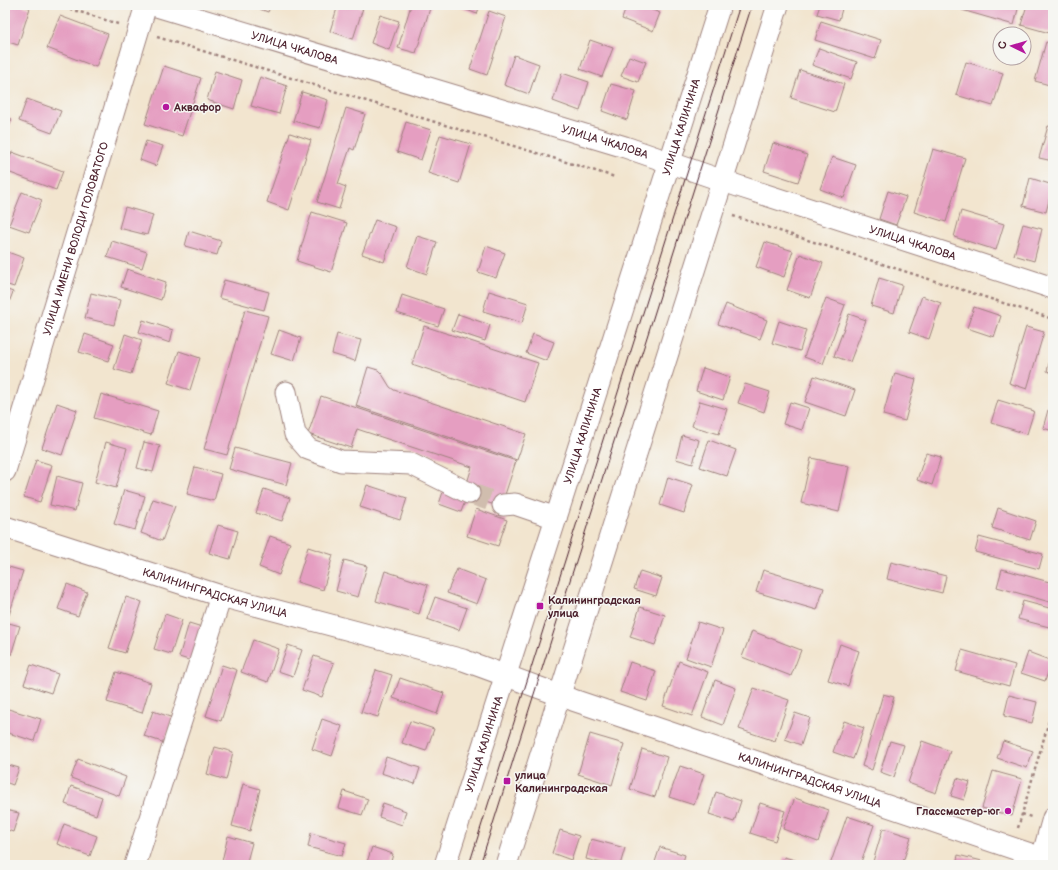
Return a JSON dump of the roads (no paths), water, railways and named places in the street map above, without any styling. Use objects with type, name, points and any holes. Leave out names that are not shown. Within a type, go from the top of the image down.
[{"type":"street","name":"УЛИЦА ИМЕНИ ВОЛОДИ ГОЛОВАТОГО","points":[[5,471],[146,5]]},
{"type":"street","name":"УЛИЦА ЧКАЛОВА","points":[[153,5],[625,147],[723,181],[1053,288]]},
{"type":"street","name":"УЛИЦА КАЛИНИНА","points":[[445,865],[720,5]]},
{"type":"street","points":[[506,865],[778,5]]},
{"type":"street","points":[[286,392],[296,434],[308,449],[341,461],[411,464],[469,493]]},
{"type":"street","points":[[503,505],[515,504],[556,518]]},
{"type":"street","name":"КАЛИНИНГРАДСКАЯ УЛИЦА","points":[[5,527],[221,596],[463,660],[560,695],[1012,848],[1041,862]]},
{"type":"street","points":[[134,865],[221,596]]},
{"type":"street","points":[[1041,862],[1053,818]]},
{"type":"tunnel","points":[[469,493],[503,505]]},
{"type":"tram line","points":[[469,865],[740,5]]},
{"type":"tram line","points":[[480,865],[752,5]]},
{"type":"place","name":"Аквафор","points":[[166,107]]},
{"type":"place","name":"Калининградская улица","points":[[540,606]]},
{"type":"place","name":"улица Калининградская","points":[[507,781]]},
{"type":"place","name":"Глассмастер-юг","points":[[1008,811]]}]
